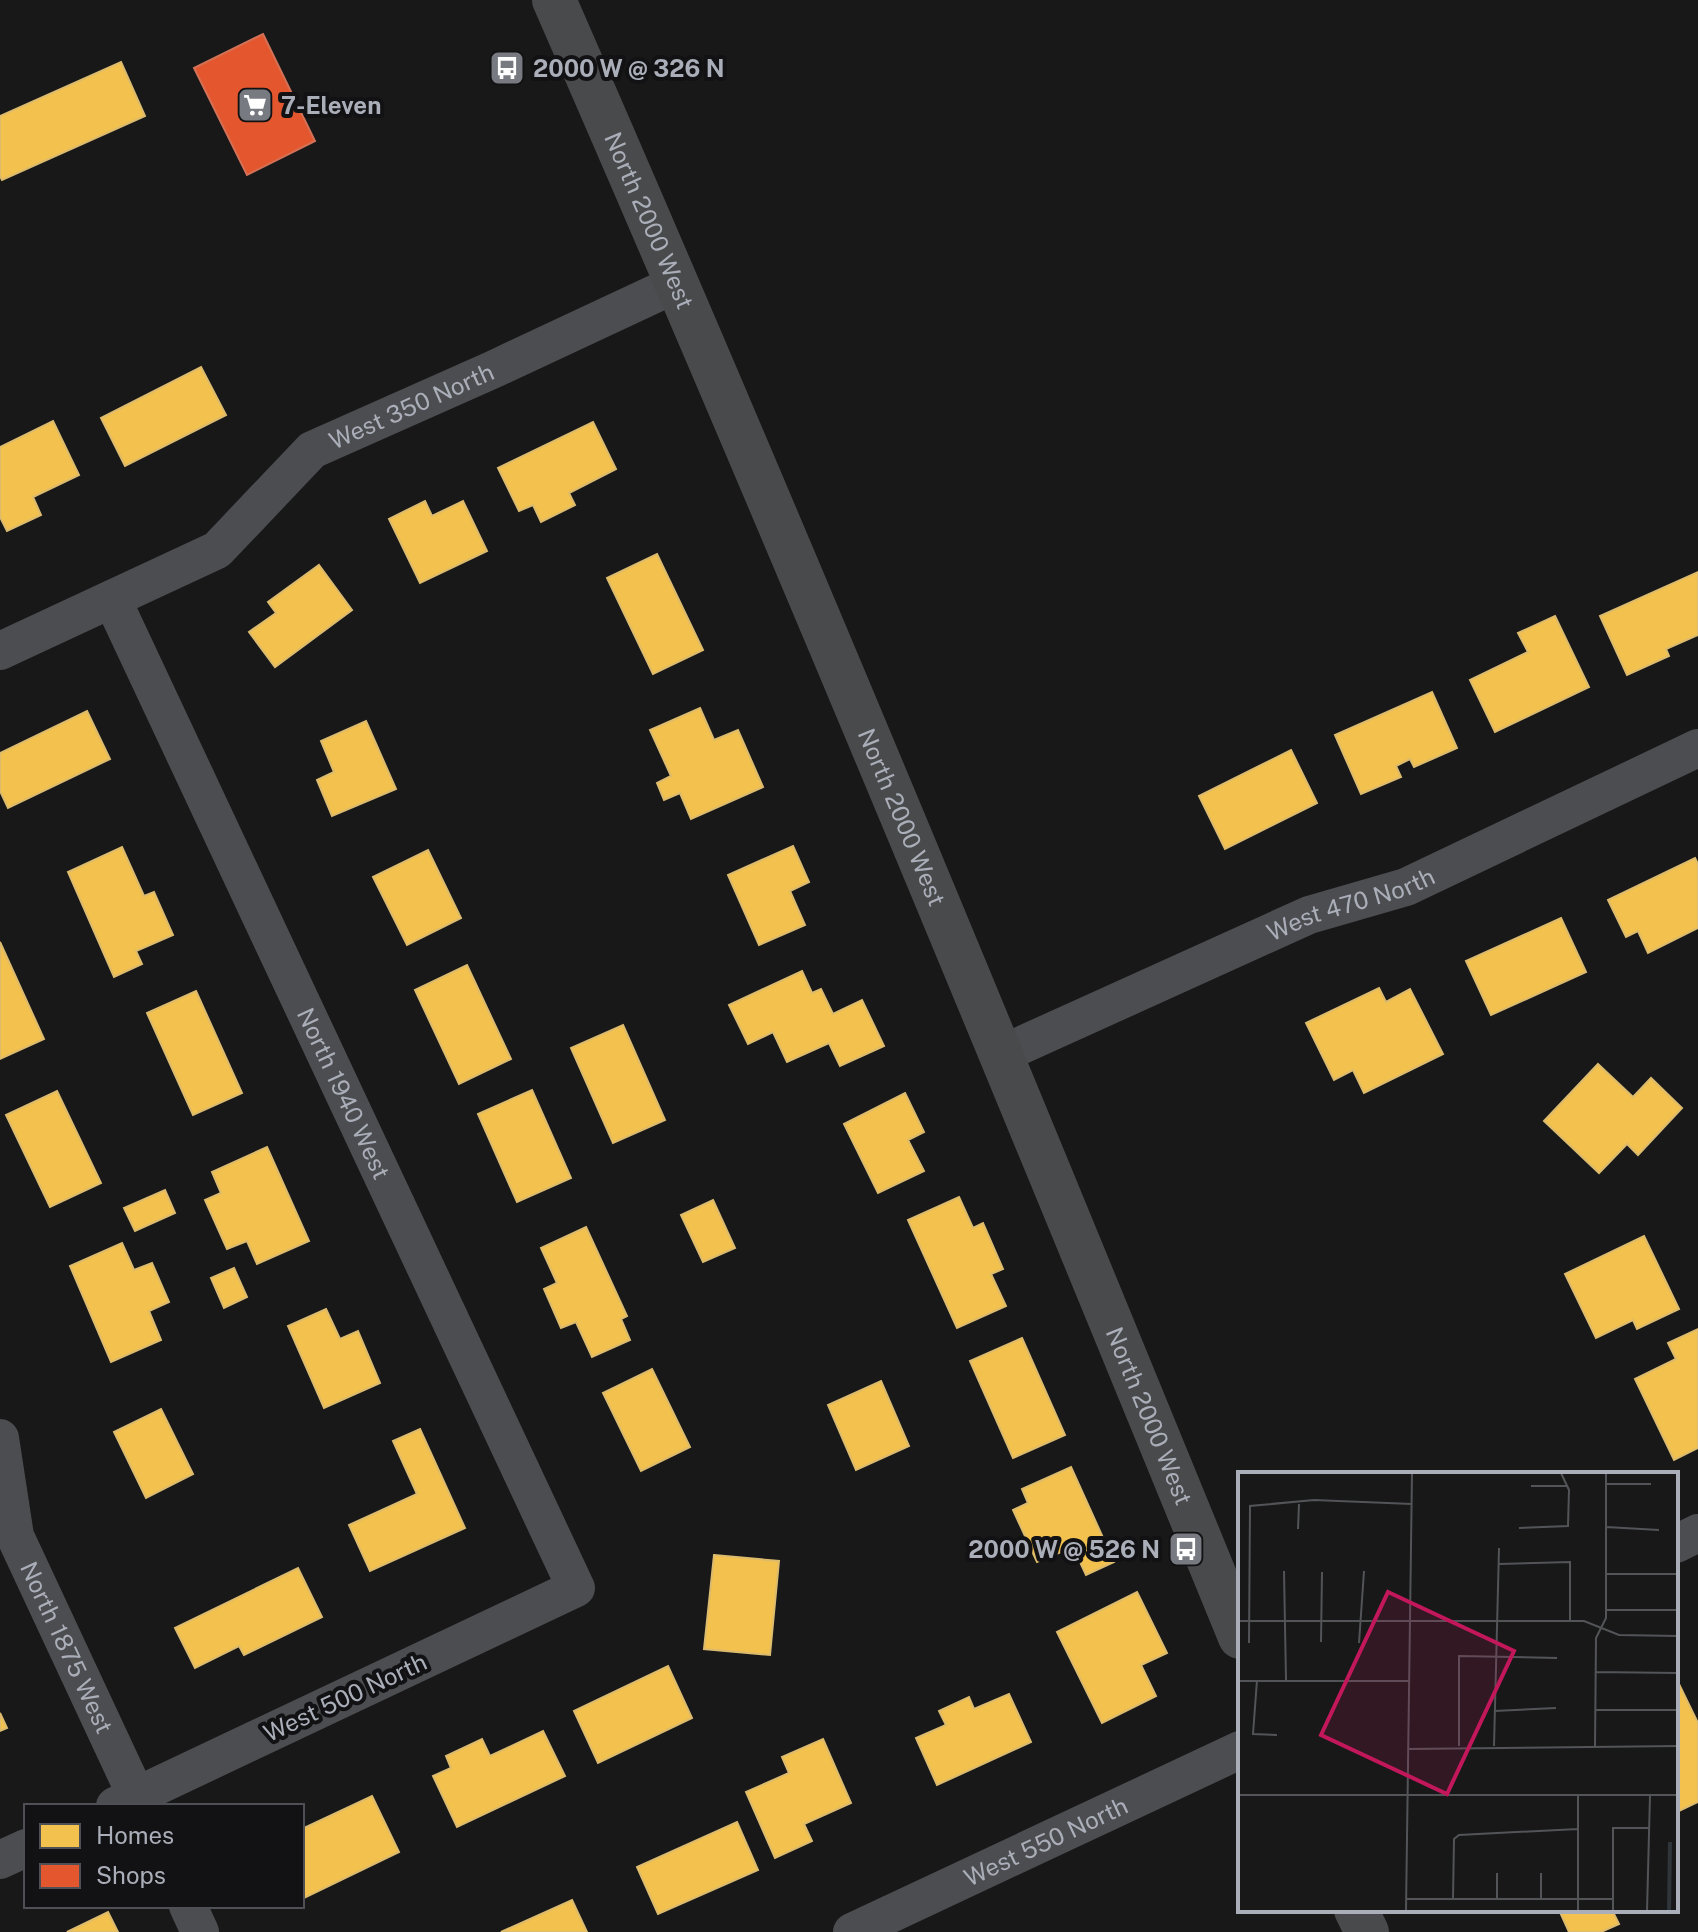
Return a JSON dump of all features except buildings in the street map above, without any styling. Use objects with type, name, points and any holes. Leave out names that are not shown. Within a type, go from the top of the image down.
[{"type":"main road","name":"North 2000 West","points":[[554,0],[678,283],[1002,1054],[1238,1632]]},
{"type":"main road","points":[[1357,1912],[1367,1932]]},
{"type":"street","name":"West 350 North","points":[[0,651],[217,550],[312,450],[678,283]]},
{"type":"street","name":"North 1940 West","points":[[112,599],[576,1588]]},
{"type":"street","name":"West 470 North","points":[[1002,1054],[1309,915],[1406,887],[1698,748]]},
{"type":"street","name":"North 1875 West","points":[[0,1438],[15,1536],[131,1803]]},
{"type":"street","points":[[1678,1543],[1698,1533]]},
{"type":"street","name":"West 500 North","points":[[131,1803],[576,1588]]},
{"type":"street","name":"West 550 North","points":[[852,1932],[1238,1751]]},
{"type":"street","points":[[0,1860],[24,1849]]},
{"type":"street","points":[[189,1908],[200,1932]]},
{"type":"place","name":"2000 W @ 326 N","points":[[507,68]]},
{"type":"place","name":"7-Eleven","points":[[255,105]]},
{"type":"place","name":"2000 W @ 526 N","points":[[1186,1549]]}]
